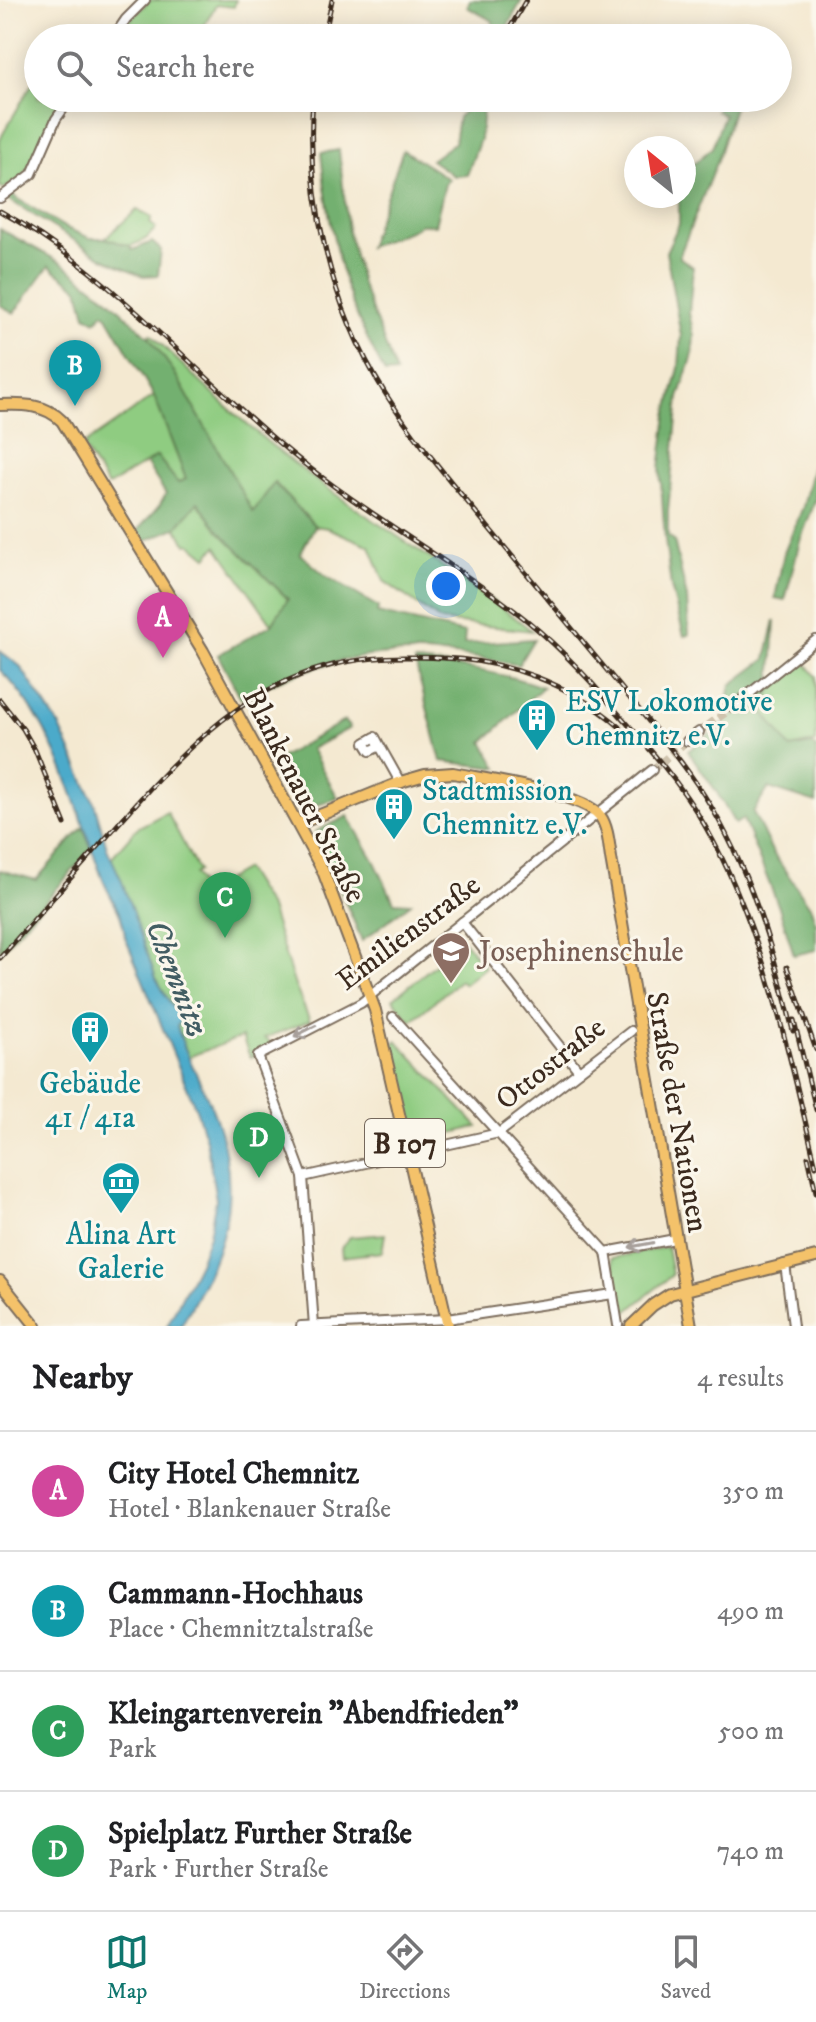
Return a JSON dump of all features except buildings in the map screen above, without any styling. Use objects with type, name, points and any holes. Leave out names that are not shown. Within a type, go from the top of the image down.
[{"type":"main road","name":"Blankenauer Straße","points":[[0,405],[37,406],[62,421],[203,651],[323,871],[371,995],[448,1322]]},
{"type":"main road","points":[[298,824],[400,782],[425,775],[453,773],[572,799],[598,813]]},
{"type":"main road","name":"Straße der Nationen","points":[[598,813],[605,825],[691,1326]]},
{"type":"main road","points":[[631,1326],[661,1299],[684,1289],[816,1257]]},
{"type":"main road","points":[[0,1281],[36,1326]]},
{"type":"street","points":[[123,24],[145,0]]},
{"type":"street","points":[[0,198],[32,174],[61,112]]},
{"type":"street","points":[[733,707],[816,640]]},
{"type":"street","points":[[687,741],[699,732]]},
{"type":"street","points":[[380,746],[400,782]]},
{"type":"street","name":"Emilienstraße","points":[[303,1177],[258,1056],[371,995],[652,770]]},
{"type":"street","points":[[462,922],[579,1071]]},
{"type":"street","points":[[393,1017],[606,1252],[618,1325]]},
{"type":"street","name":"Ottostraße","points":[[499,1133],[631,1031]]},
{"type":"street","points":[[314,1326],[303,1177],[499,1133]]},
{"type":"street","points":[[606,1252],[675,1239]]},
{"type":"street","points":[[785,1264],[793,1326]]},
{"type":"street","points":[[301,1326],[448,1322],[613,1294]]},
{"type":"green space","points":[[150,0],[236,0],[234,7],[216,5],[205,24],[127,24]]},
{"type":"green space","points":[[470,0],[522,0],[509,24],[492,24],[493,21],[467,7]]},
{"type":"green space","points":[[24,97],[24,112],[55,112],[22,178],[3,189],[0,186],[0,139]]},
{"type":"green space","points":[[483,112],[480,139],[467,175],[454,176],[431,160],[454,143],[458,117],[463,113]]},
{"type":"green space","points":[[718,112],[732,112],[679,257],[693,267],[689,313],[694,336],[692,358],[679,398],[668,536],[674,540],[687,598],[689,635],[684,636],[671,587],[660,468],[667,415],[679,368],[681,336],[666,252],[679,224],[679,208],[696,208],[696,162],[712,148],[724,115]]},
{"type":"green space","points":[[339,150],[348,231],[361,282],[396,373],[385,374],[358,319],[335,246],[321,153]]},
{"type":"green space","points":[[403,150],[449,179],[435,225],[421,224],[368,247]]},
{"type":"green space","points":[[12,193],[66,228],[90,238],[105,238],[130,246],[133,250],[152,242],[161,250],[158,275],[143,276],[103,258],[6,198]]},
{"type":"green space","points":[[137,210],[152,218],[150,223],[156,228],[145,240],[130,246],[105,238]]},
{"type":"green space","points":[[0,229],[62,263],[110,300],[149,337],[174,372],[253,512],[274,483],[315,526],[300,554],[326,576],[378,607],[377,613],[465,633],[464,644],[534,639],[518,665],[445,654],[376,655],[309,670],[241,699],[218,655],[272,624],[288,599],[220,532],[198,502],[176,528],[145,541],[138,530],[166,494],[146,463],[157,456],[178,483],[186,479],[154,396],[107,316],[103,313],[96,321],[86,315],[79,289],[49,266],[14,313],[0,305]]},
{"type":"green space","points":[[151,334],[219,400],[291,461],[532,631],[441,621],[384,581],[370,546],[328,528],[315,526],[275,483],[253,513],[174,372],[149,337]]},
{"type":"green space","points":[[154,396],[186,479],[178,484],[157,456],[108,486],[82,446]]},
{"type":"green space","points":[[816,454],[816,499],[800,541],[785,600],[775,598],[784,553],[803,507]]},
{"type":"green space","points":[[197,502],[220,532],[288,599],[272,624],[217,546],[207,557],[190,543],[187,544],[176,528]]},
{"type":"green space","points":[[775,620],[771,690],[763,711],[790,748],[813,744],[816,748],[816,803],[769,788],[753,812],[773,853],[811,908],[816,924],[816,950],[794,955],[779,907],[743,819],[735,824],[688,751],[734,715],[727,704],[731,685],[766,659]]},
{"type":"green space","points":[[803,660],[816,676],[816,742],[790,748],[763,711],[771,690]]},
{"type":"green space","points":[[415,662],[479,670],[543,687],[483,742],[498,768],[441,761]]},
{"type":"green space","points":[[344,721],[350,728],[311,749],[338,798],[303,810],[274,761]]},
{"type":"green space","points":[[167,812],[198,871],[194,874],[204,892],[245,869],[271,911],[295,986],[310,1021],[264,1038],[274,1045],[250,1057],[242,1037],[188,1057],[177,1026],[181,1017],[156,978],[111,858],[137,828]]},
{"type":"green space","points":[[348,816],[394,902],[411,903],[362,941],[315,838],[315,832]]},
{"type":"green space","points":[[83,827],[92,849],[0,952],[0,870],[36,880]]},
{"type":"green space","points":[[464,941],[485,967],[464,984],[460,980],[411,1021],[393,999]]},
{"type":"green space","points":[[397,1041],[478,1127],[417,1141],[392,1044]]},
{"type":"green space","points":[[385,1234],[382,1252],[342,1257],[341,1248],[350,1237]]},
{"type":"green space","points":[[667,1247],[672,1275],[622,1316],[612,1258]]},
{"type":"water","points":[[0,651],[20,666],[60,727],[94,802],[108,851],[156,978],[173,1008],[180,1009],[182,1017],[177,1026],[211,1105],[224,1146],[228,1174],[225,1226],[208,1275],[181,1326],[167,1326],[199,1263],[209,1235],[216,1199],[206,1140],[125,937],[120,914],[103,880],[63,769],[36,716],[0,670]]},
{"type":"tunnel","points":[[699,732],[733,707]]},
{"type":"tunnel","points":[[652,770],[687,741]]},
{"type":"railway","points":[[327,24],[332,0]]},
{"type":"railway","points":[[512,24],[526,0]]},
{"type":"railway","points":[[313,112],[313,175],[326,251],[336,288],[366,360],[421,444],[663,739],[704,795],[747,880],[777,970],[793,1031]]},
{"type":"railway","points":[[0,211],[41,236],[116,294],[255,422],[318,474],[529,622],[581,671],[641,739],[696,811],[726,866],[743,907],[772,992],[816,1166]]},
{"type":"railway","points":[[0,958],[179,758],[234,711],[297,676],[333,665],[374,658],[466,660],[514,669],[537,677],[580,698],[620,727]]},
{"type":"railway","points":[[0,700],[35,750],[65,824]]},
{"type":"railway","points":[[787,967],[816,1050]]},
{"type":"railway","points":[[794,1020],[816,1110]]},
{"type":"railway","points":[[808,1157],[816,1192]]},
{"type":"place","name":"Cammann-Hochhaus","points":[[75,406]]},
{"type":"place","name":"City Hotel Chemnitz","points":[[163,658]]},
{"type":"place","name":"ESV Lokomotive Chemnitz e.V.","points":[[537,752]]},
{"type":"place","name":"Stadtmission Chemnitz e.V.","points":[[394,841]]},
{"type":"place","name":"Kleingartenverein \"Abendfrieden\"","points":[[225,938]]},
{"type":"place","name":"Josephinenschule","points":[[451,985]]},
{"type":"place","name":"Gebäude 41 / 41a","points":[[90,1064]]},
{"type":"place","name":"Spielplatz Further Straße","points":[[259,1178]]},
{"type":"place","name":"Alina Art Galerie","points":[[121,1215]]},
{"type":"water label","name":"Chemnitz","points":[[178,978]]}]
